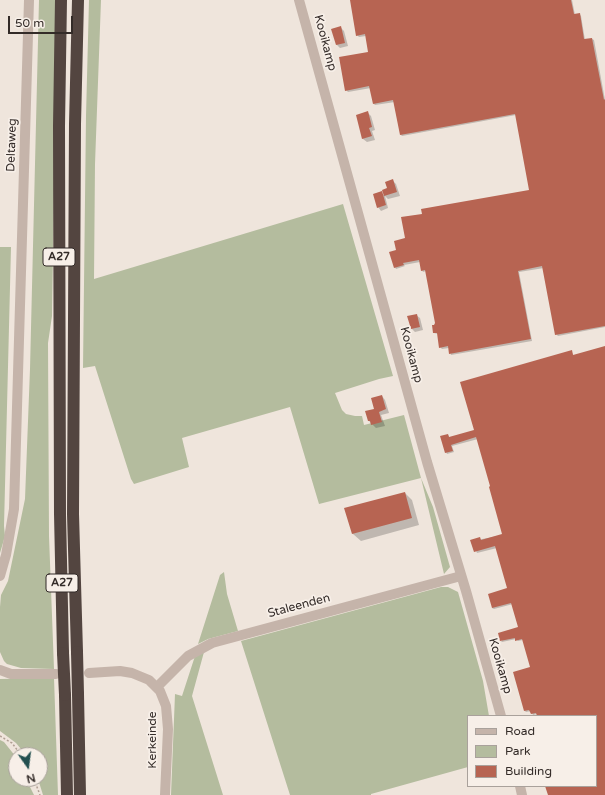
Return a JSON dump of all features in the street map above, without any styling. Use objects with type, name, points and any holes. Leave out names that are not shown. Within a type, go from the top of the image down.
[{"type":"highway","name":"A27","points":[[61,0],[58,126],[60,498],[67,795]]},
{"type":"highway","name":"A27","points":[[78,0],[75,124],[73,506],[80,795]]},
{"type":"street","name":"Deltaweg","points":[[0,576],[6,555],[14,509],[29,0]]},
{"type":"street","name":"Kooikamp","points":[[299,0],[427,462],[500,715]]},
{"type":"street","name":"Staleenden","points":[[156,687],[188,656],[212,643],[461,576]]},
{"type":"street","points":[[0,670],[11,674],[56,674]]},
{"type":"street","name":"Kerkeinde","points":[[89,673],[120,671],[132,673],[149,680],[160,691],[166,706],[168,729],[165,795]]},
{"type":"path","points":[[0,736],[12,743],[15,747]]},
{"type":"green space","points":[[39,0],[57,0],[52,316],[48,343],[49,536],[54,669],[21,668],[7,664],[0,652],[1,595],[8,581],[25,499],[30,369]]},
{"type":"green space","points":[[89,0],[101,0],[95,164],[94,279],[343,204],[393,376],[335,393],[342,410],[346,414],[362,416],[364,425],[404,415],[421,478],[319,504],[290,407],[182,438],[189,467],[134,484],[131,479],[95,366],[83,368]]},
{"type":"green space","points":[[0,247],[11,247],[4,526],[5,536],[0,553]]},
{"type":"green space","points":[[421,478],[433,507],[450,567],[444,574]]},
{"type":"green space","points":[[224,572],[227,594],[238,631],[208,639],[198,644],[220,575]]},
{"type":"green space","points":[[441,587],[448,587],[458,592],[483,681],[489,715],[467,715],[467,767],[371,795],[290,795],[241,641]]},
{"type":"green space","points":[[204,652],[192,696],[223,795],[171,795],[175,694],[182,696],[195,656]]},
{"type":"green space","points":[[54,678],[58,795],[43,795],[40,787],[48,787],[48,747],[19,747],[0,731],[0,679]]},
{"type":"green space","points":[[0,740],[8,747],[8,787],[30,787],[34,795],[0,795]]},
{"type":"building","points":[[350,0],[571,0],[574,14],[580,13],[584,39],[592,38],[604,100],[605,99],[605,326],[555,335],[542,266],[518,271],[531,339],[449,354],[448,346],[439,348],[437,333],[433,333],[432,325],[435,323],[425,270],[421,271],[419,260],[403,263],[404,265],[394,268],[389,252],[396,250],[394,241],[405,238],[401,217],[422,214],[421,209],[529,190],[515,114],[400,135],[393,100],[373,104],[369,86],[345,91],[339,57],[368,52],[365,34],[356,36]]},
{"type":"building","points":[[341,26],[345,43],[336,45],[331,29]]},
{"type":"building","points":[[368,111],[372,127],[369,128],[372,136],[362,139],[356,115]]},
{"type":"building","points":[[393,179],[397,192],[384,196],[382,190],[387,188],[385,182]]},
{"type":"building","points":[[382,191],[386,205],[377,208],[373,194]]},
{"type":"building","points":[[417,314],[420,327],[411,329],[407,316]]},
{"type":"building","points":[[605,346],[605,795],[548,795],[545,787],[597,787],[597,715],[537,715],[536,713],[531,714],[529,710],[524,711],[513,672],[530,667],[522,639],[515,641],[515,638],[500,641],[498,633],[518,627],[511,603],[492,608],[488,594],[507,588],[495,546],[474,552],[470,540],[480,537],[481,540],[502,534],[476,437],[451,445],[453,451],[445,453],[440,436],[448,434],[449,437],[474,430],[460,382],[572,350],[573,355]]},
{"type":"building","points":[[382,395],[386,409],[379,412],[382,422],[371,425],[365,411],[374,409],[371,398]]},
{"type":"building","points":[[405,492],[412,518],[352,534],[344,508]]}]
